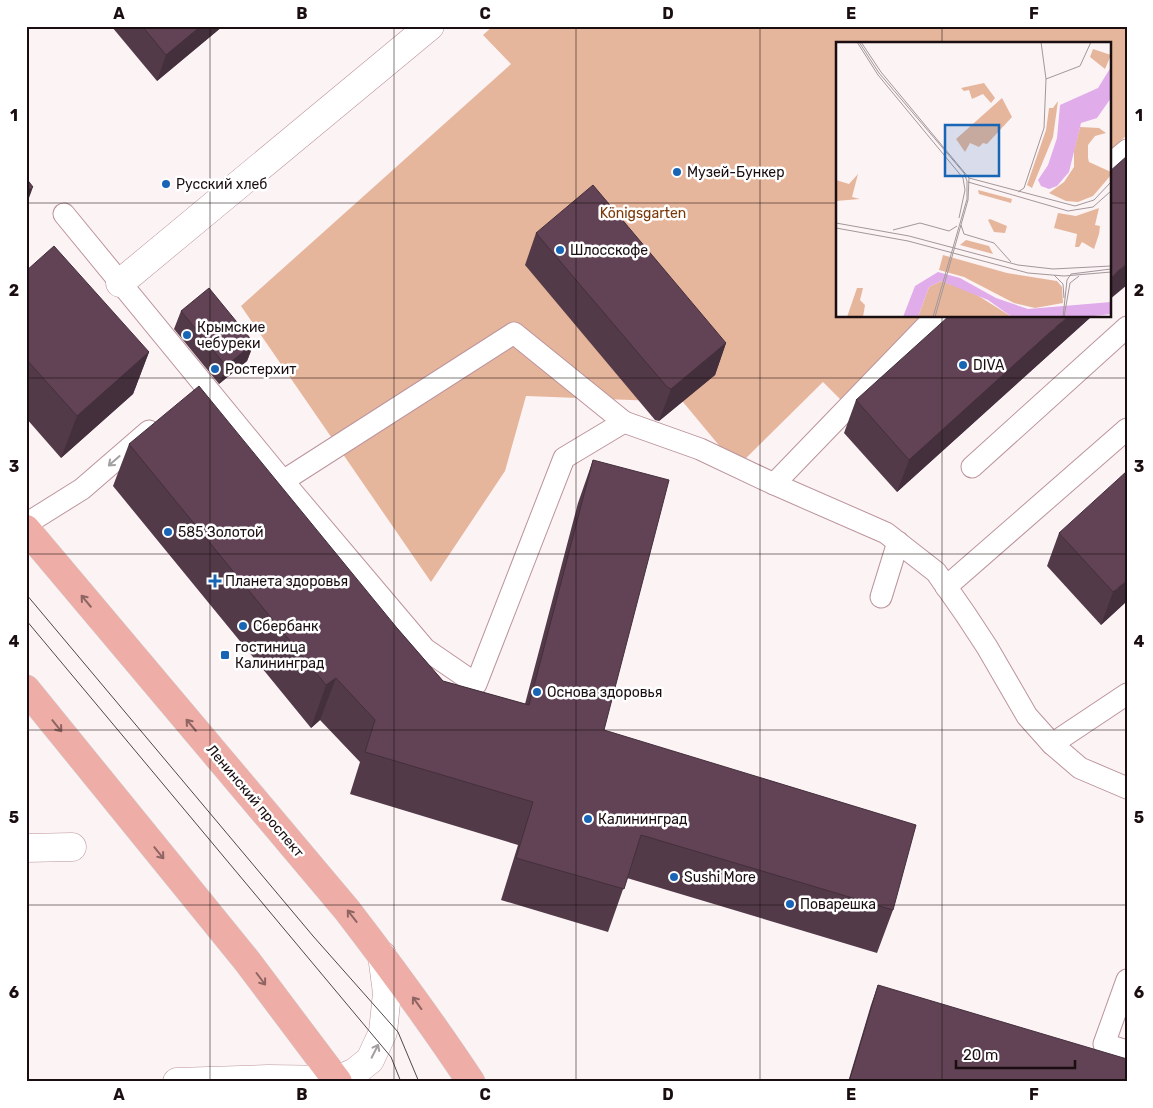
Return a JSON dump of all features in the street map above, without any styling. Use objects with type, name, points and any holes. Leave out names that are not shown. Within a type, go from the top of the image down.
[{"type":"main road","name":"Ленинский проспект","points":[[26,529],[347,910],[445,1042],[471,1082]]},
{"type":"main road","points":[[26,689],[247,961],[338,1081]]},
{"type":"street","points":[[120,283],[430,26]]},
{"type":"street","points":[[26,848],[72,847]]},
{"type":"street","points":[[177,1082],[268,1079],[338,1081],[355,1072],[370,1060],[383,1032],[387,993],[382,955]]},
{"type":"lane","points":[[1110,164],[1127,150]]},
{"type":"lane","points":[[64,214],[120,283],[196,389],[283,481],[425,649],[476,684],[564,458],[624,422]]},
{"type":"lane","points":[[774,484],[934,318]]},
{"type":"lane","points":[[972,467],[1127,327]]},
{"type":"lane","points":[[283,481],[514,333],[624,422],[700,449],[886,533],[936,572],[996,661],[1027,716],[1052,744],[1080,768],[1127,788]]},
{"type":"lane","points":[[26,524],[82,489],[161,420]]},
{"type":"lane","points":[[946,587],[1127,429]]},
{"type":"lane","points":[[881,597],[898,542]]},
{"type":"lane","points":[[1052,744],[1127,694]]},
{"type":"lane","points":[[1127,980],[1104,1044],[1127,1051]]},
{"type":"green space","name":"Königsgarten","points":[[493,26],[1127,26],[1127,135],[1110,151],[1110,42],[836,42],[836,318],[934,318],[844,403],[823,382],[737,467],[683,402],[526,396],[505,471],[431,582],[241,306],[511,64],[483,35]]},
{"type":"building","points":[[142,26],[201,26],[166,55]]},
{"type":"building","points":[[1127,156],[1127,263],[1110,278],[1110,171]]},
{"type":"building","points":[[26,178],[33,187],[26,192]]},
{"type":"building","points":[[593,185],[726,343],[671,389],[667,387],[536,233]]},
{"type":"building","points":[[54,246],[149,352],[77,416],[26,359],[26,271]]},
{"type":"building","points":[[209,288],[254,343],[226,366],[181,311]]},
{"type":"building","points":[[947,318],[1066,318],[909,460],[856,400]]},
{"type":"building","points":[[199,386],[397,628],[443,681],[529,705],[593,460],[669,480],[604,730],[916,825],[893,910],[641,835],[624,889],[516,858],[533,802],[365,752],[375,720],[336,678],[326,685],[129,444]]},
{"type":"building","points":[[1127,471],[1127,580],[1113,592],[1059,533]]},
{"type":"building","points":[[878,985],[1127,1059],[1127,1082],[849,1082]]},
{"type":"tram line","points":[[26,594],[313,936],[398,1032],[419,1082]]},
{"type":"tram line","points":[[26,620],[391,1057],[401,1082]]},
{"type":"place","name":"Музей-Бункер","points":[[677,172]]},
{"type":"place","name":"Русский хлеб","points":[[166,184]]},
{"type":"place","name":"Шлосскофе","points":[[560,250]]},
{"type":"place","name":"Крымские чебуреки","points":[[187,335]]},
{"type":"place","name":"DIVA","points":[[963,365]]},
{"type":"place","name":"Ростерхит","points":[[215,369]]},
{"type":"place","name":"585 Золотой","points":[[168,532]]},
{"type":"place","name":"Планета здоровья","points":[[215,581]]},
{"type":"place","name":"Сбербанк","points":[[243,626]]},
{"type":"place","name":"гостиница Калининград","points":[[225,655]]},
{"type":"place","name":"Основа здоровья","points":[[537,692]]},
{"type":"place","name":"Калининград","points":[[588,819]]},
{"type":"place","name":"Sushi More","points":[[674,877]]},
{"type":"place","name":"Поварешка","points":[[790,904]]}]
